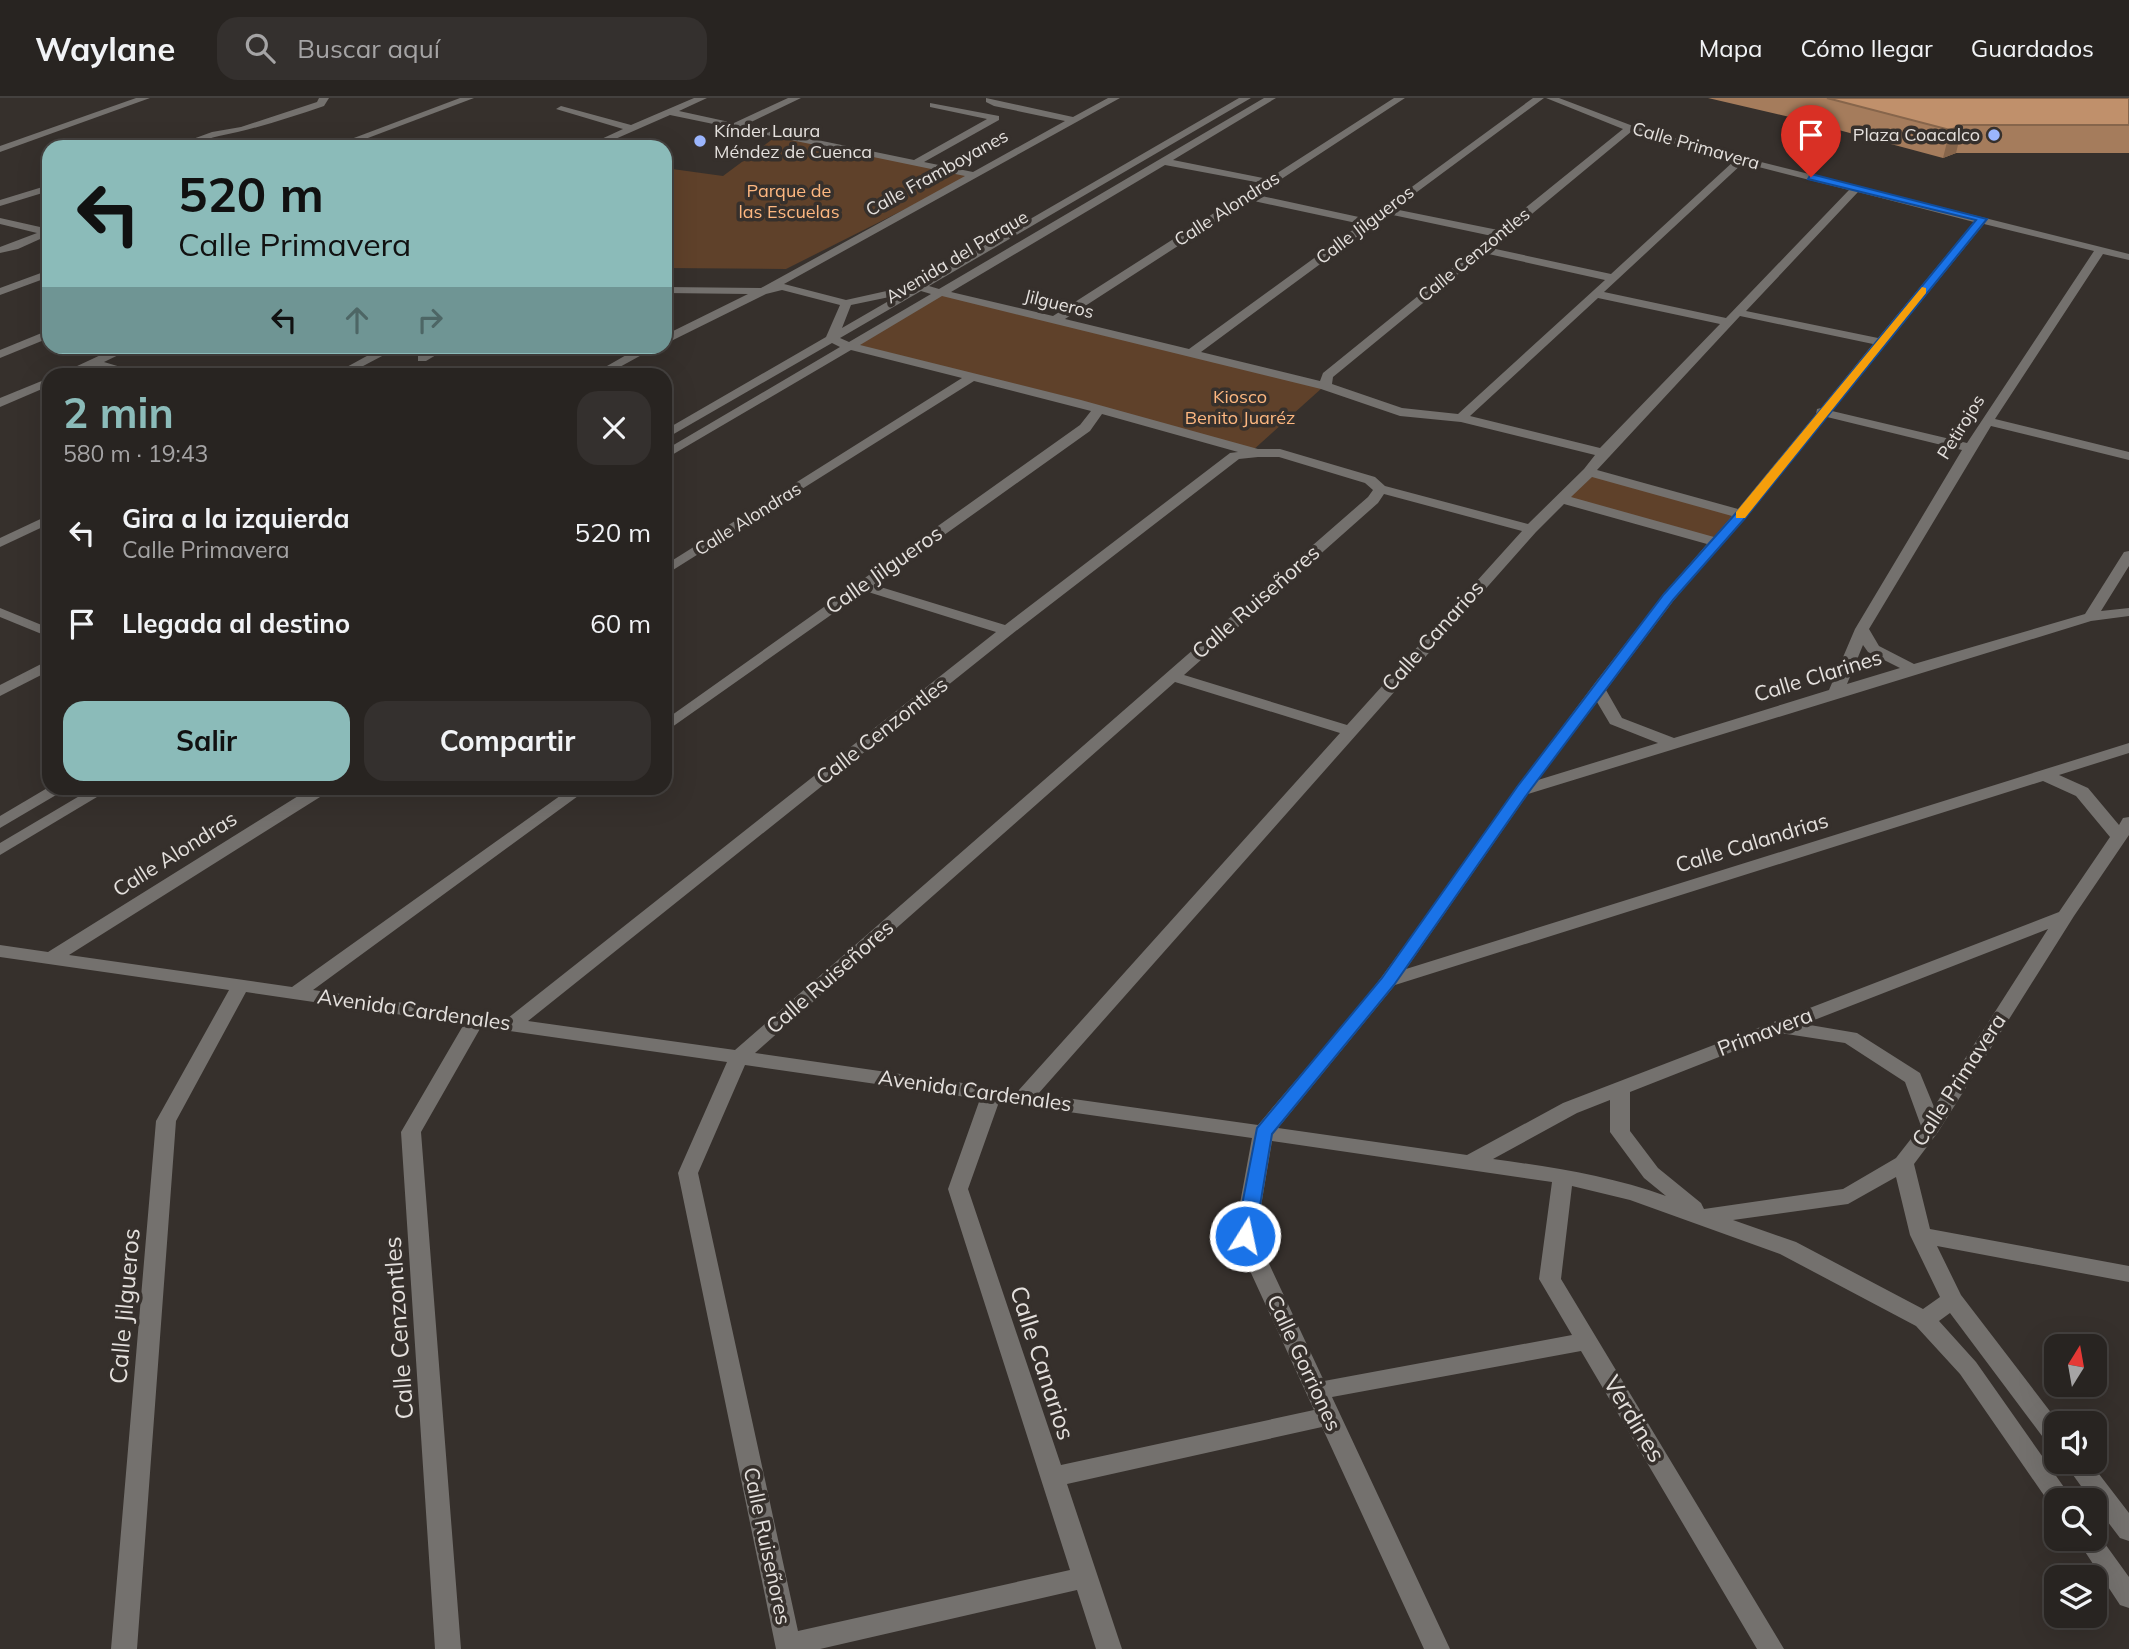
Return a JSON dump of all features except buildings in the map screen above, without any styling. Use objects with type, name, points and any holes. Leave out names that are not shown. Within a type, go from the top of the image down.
[{"type":"street","points":[[0,149],[145,98]]},
{"type":"street","points":[[197,140],[242,130],[321,104],[324,98]]},
{"type":"street","points":[[354,140],[469,98]]},
{"type":"street","points":[[604,140],[702,98]]},
{"type":"street","points":[[735,126],[796,98]]},
{"type":"street","points":[[991,98],[989,100],[997,104],[1073,120]]},
{"type":"street","name":"Calle Framboyanes","points":[[780,284],[1115,98]]},
{"type":"street","name":"Avenida del Parque","points":[[672,431],[1246,98]]},
{"type":"street","name":"Avenida del Parque","points":[[672,450],[1271,98]]},
{"type":"street","name":"Calle Alondras","points":[[1054,320],[1400,98]]},
{"type":"street","name":"Calle Jilgueros","points":[[1192,353],[1383,210],[1539,98]]},
{"type":"street","name":"Calle Primavera","points":[[1551,98],[1630,128],[1741,160],[2129,257]]},
{"type":"street","points":[[915,163],[996,118],[933,105]]},
{"type":"street","points":[[561,110],[631,128]]},
{"type":"street","points":[[668,112],[973,175]]},
{"type":"street","name":"Calle Cenzontles","points":[[1325,386],[1327,376],[1630,128]]},
{"type":"street","points":[[1461,418],[1741,160]]},
{"type":"street","points":[[1163,161],[1269,182]]},
{"type":"street","name":"Calle Canarios","points":[[1023,1098],[1348,730],[1531,528],[1589,472],[1603,453],[1857,188]]},
{"type":"street","points":[[0,203],[42,191]]},
{"type":"street","points":[[0,219],[42,193]]},
{"type":"street","points":[[1247,196],[1367,222]]},
{"type":"street","points":[[1383,210],[1500,234]]},
{"type":"street","points":[[0,219],[42,230]]},
{"type":"street","name":"Calle Gorriones","points":[[1437,1649],[1245,1236],[1263,1132],[1388,981],[1522,790],[1669,597],[1741,514],[1821,412],[1982,219]]},
{"type":"street","points":[[0,250],[42,235]]},
{"type":"street","points":[[1482,249],[1613,278]]},
{"type":"street","name":"Petirojos","points":[[1836,692],[1862,629],[1970,447],[2100,250]]},
{"type":"street","points":[[0,292],[42,276]]},
{"type":"street","points":[[672,279],[780,284],[846,303],[918,287]]},
{"type":"street","points":[[672,336],[780,284]]},
{"type":"street","name":"Jilgueros","points":[[918,287],[1325,386],[1400,412],[1461,418],[1603,453]]},
{"type":"street","points":[[672,290],[763,291]]},
{"type":"street","points":[[1596,293],[1880,342]]},
{"type":"street","points":[[846,303],[831,339],[849,346],[973,376],[1258,453],[1280,453],[1370,480],[1380,489],[1531,528]]},
{"type":"street","points":[[0,354],[42,337]]},
{"type":"street","points":[[81,368],[114,354]]},
{"type":"street","points":[[352,368],[379,354]]},
{"type":"street","points":[[422,358],[430,354]]},
{"type":"street","points":[[610,368],[637,354]]},
{"type":"street","points":[[94,363],[110,368]]},
{"type":"street","name":"Calle Alondras","points":[[672,567],[973,376]]},
{"type":"street","points":[[0,403],[42,385]]},
{"type":"street","name":"Calle Jilgueros","points":[[672,722],[1085,428],[1099,409]]},
{"type":"street","points":[[1821,412],[1970,447]]},
{"type":"street","points":[[1987,421],[2129,456]]},
{"type":"street","name":"Calle Cenzontles","points":[[512,1024],[1007,631],[1234,456],[1258,453]]},
{"type":"street","points":[[1589,472],[1741,514]]},
{"type":"street","name":"Calle Ruiseñores","points":[[788,1647],[688,1173],[739,1057],[1373,500],[1380,489]]},
{"type":"street","points":[[1561,499],[1716,542]]},
{"type":"street","points":[[1,542],[42,522]]},
{"type":"street","points":[[2090,617],[2129,555]]},
{"type":"street","points":[[2117,577],[2129,590]]},
{"type":"street","points":[[861,585],[1007,631]]},
{"type":"street","points":[[0,612],[42,630]]},
{"type":"street","name":"Calle Clarines","points":[[1522,790],[1836,692],[2090,617],[2129,612]]},
{"type":"street","points":[[1862,629],[1873,649],[1913,669]]},
{"type":"street","points":[[0,691],[42,669]]},
{"type":"street","points":[[1172,676],[1348,730]]},
{"type":"street","points":[[1598,690],[1616,721],[1675,744]]},
{"type":"street","name":"Calle Calandrias","points":[[1388,981],[2129,748]]},
{"type":"street","points":[[2044,775],[2082,792],[2124,829]]},
{"type":"street","points":[[0,823],[48,795]]},
{"type":"street","points":[[0,850],[92,795]]},
{"type":"street","name":"Calle Alondras","points":[[52,958],[311,795]]},
{"type":"street","points":[[296,993],[571,795]]},
{"type":"street","name":"Calle Primavera","points":[[1705,1216],[1848,1196],[1903,1163],[1931,1127],[2065,916],[2124,829]]},
{"type":"street","name":"Primavera","points":[[1470,1163],[1570,1108],[2065,916]]},
{"type":"street","name":"Avenida Cardenales","points":[[2,953],[52,958],[1563,1176],[1634,1193],[1705,1216],[1788,1248],[1924,1321],[1968,1368],[2053,1488]]},
{"type":"street","name":"Calle Jilgueros","points":[[124,1649],[166,1121],[241,985]]},
{"type":"street","name":"Calle Cenzontles","points":[[448,1649],[411,1132],[476,1019]]},
{"type":"street","points":[[1778,1027],[1850,1037],[1913,1078],[1931,1127]]},
{"type":"street","points":[[1620,1089],[1620,1132],[1651,1173],[1705,1216]]},
{"type":"street","name":"Calle Canarios","points":[[992,1094],[958,1189],[1108,1649]]},
{"type":"street","points":[[1903,1163],[1921,1235],[1952,1300],[2044,1421]]},
{"type":"street","name":"Verdines","points":[[1563,1176],[1550,1279],[1771,1649]]},
{"type":"street","points":[[1921,1235],[2129,1274]]},
{"type":"street","points":[[1924,1321],[1952,1300]]},
{"type":"street","points":[[1317,1391],[1587,1341]]},
{"type":"street","points":[[1052,1477],[1329,1416]]},
{"type":"street","points":[[2085,1474],[2129,1531]]},
{"type":"street","points":[[2097,1551],[2129,1597]]},
{"type":"street","points":[[788,1647],[1085,1577]]},
{"type":"green space","name":"Parque de las Escuelas","points":[[778,135],[973,175],[786,269],[672,268],[672,169],[723,176]]},
{"type":"green space","name":"Kiosco Benito Juaréz","points":[[939,292],[1322,388],[1252,451],[851,346]]},
{"type":"green space","points":[[1589,472],[1741,514],[1716,542],[1561,499]]},
{"type":"slow traffic","points":[[1741,515],[1821,412],[1922,290]]},
{"type":"place","name":"Plaza Coacalco","points":[[1994,135]]},
{"type":"place","name":"Kínder Laura Méndez de Cuenca","points":[[700,141]]},
{"type":"route","points":[[1245,1236],[1263,1132],[1388,981],[1522,790],[1669,597],[1741,514],[1821,412],[1982,219],[1811,177]]}]
